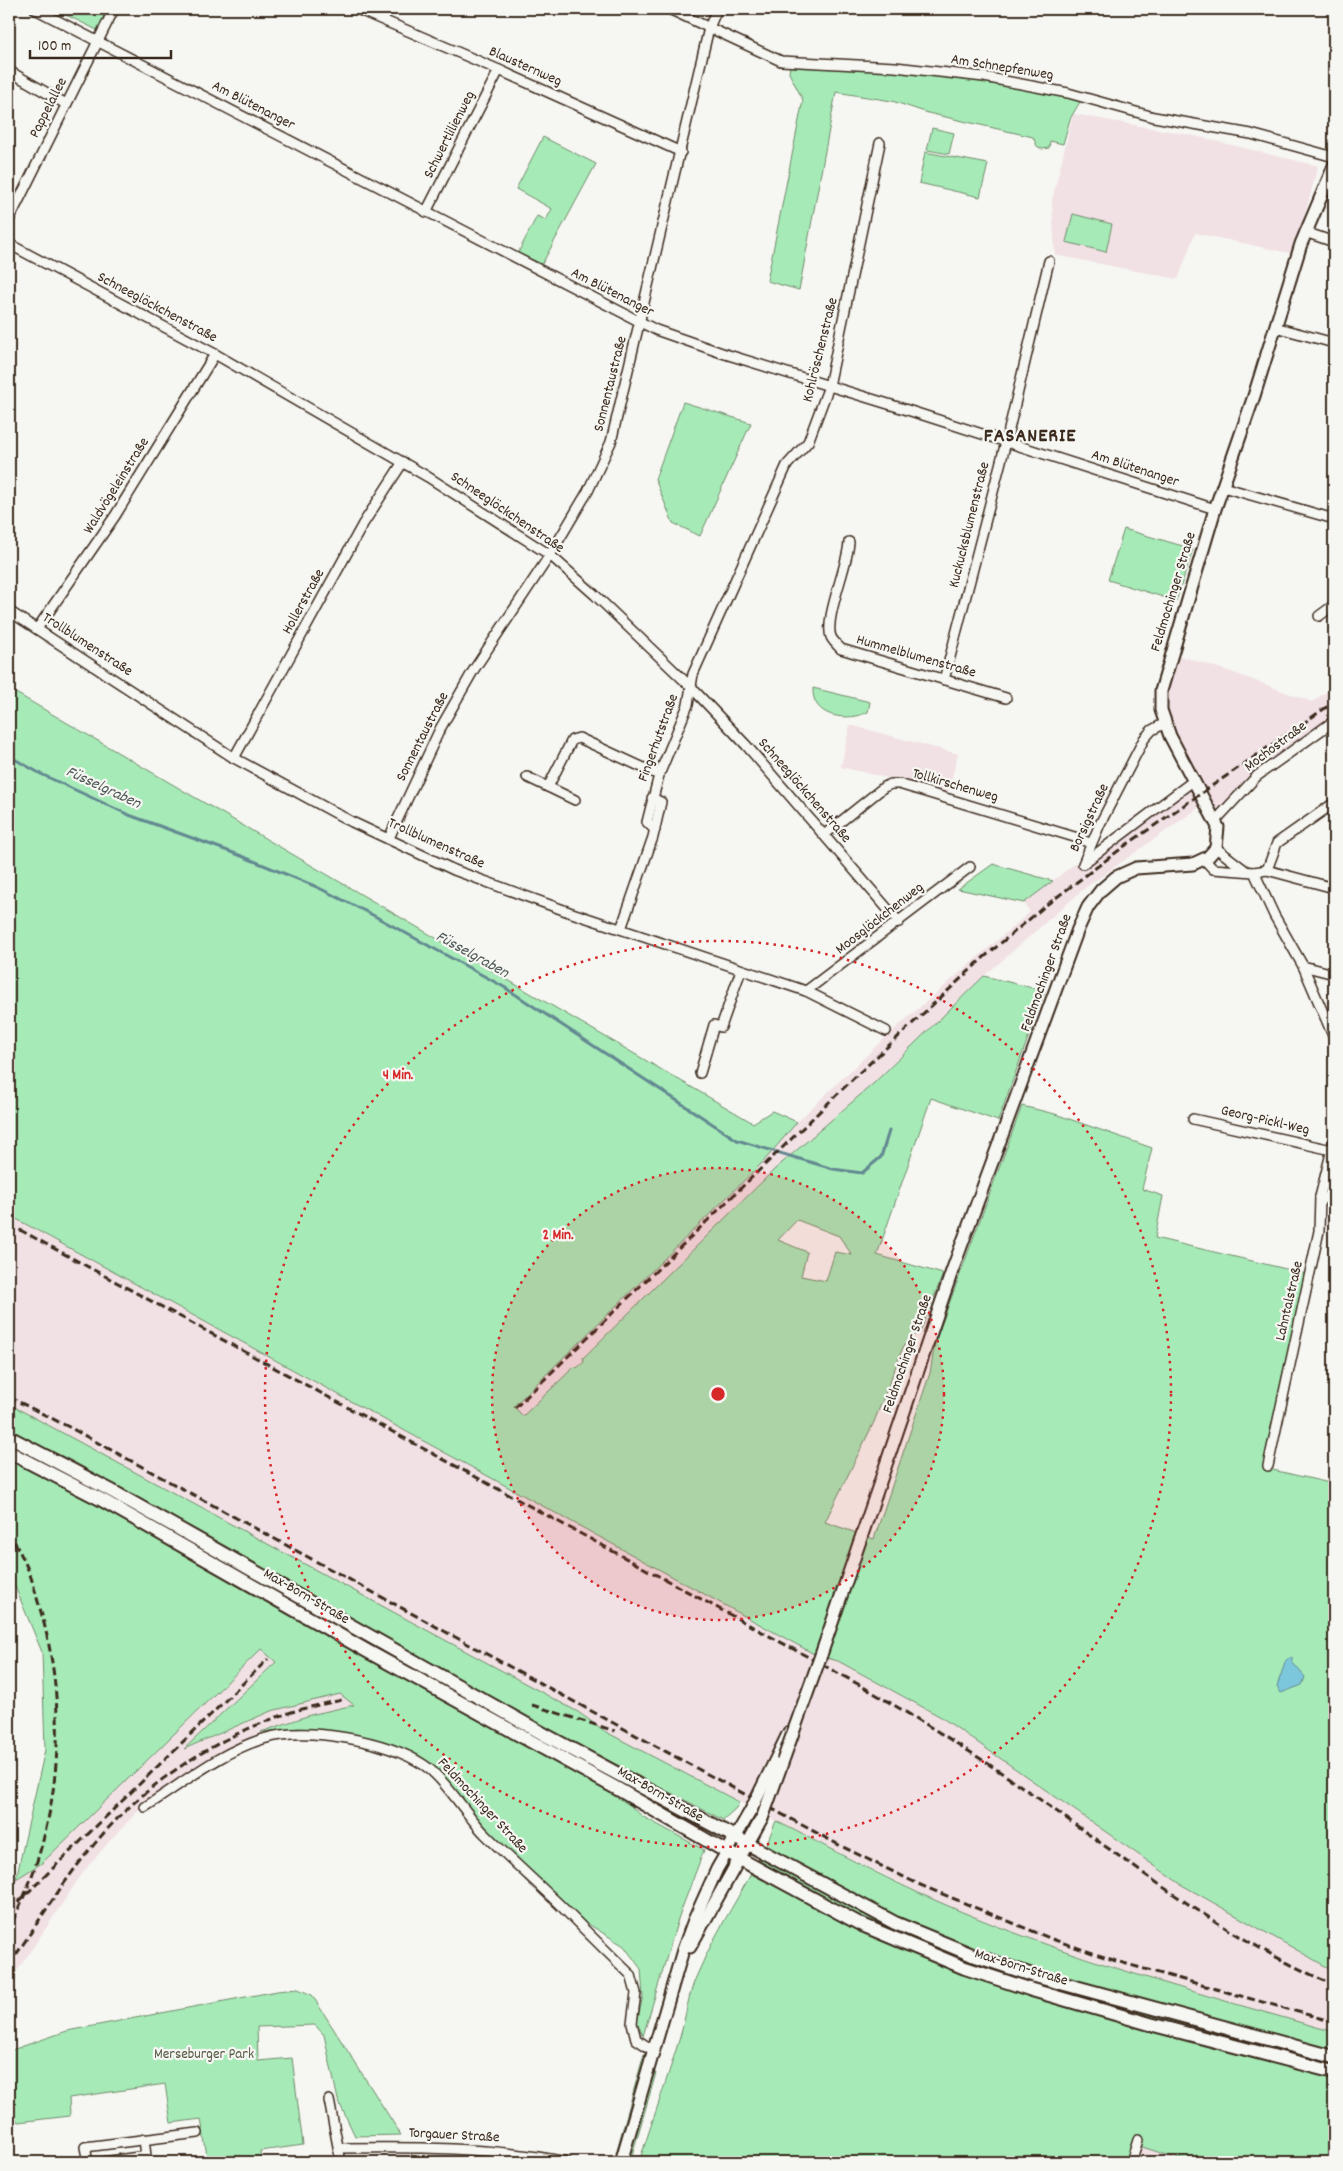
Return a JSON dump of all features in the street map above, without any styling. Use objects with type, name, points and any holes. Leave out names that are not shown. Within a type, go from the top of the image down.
[{"type":"main road","name":"Feldmochinger Straße","points":[[1216,848],[1219,833],[1216,820],[1176,749],[1161,710],[1161,691],[1215,509],[1305,232],[1334,166]]},
{"type":"main road","points":[[1204,859],[1216,848]]},
{"type":"main road","name":"Feldmochinger Straße","points":[[677,1970],[763,1816],[821,1654],[952,1271],[1074,938],[1088,907],[1101,890],[1116,877],[1136,868],[1156,865],[1190,864],[1204,859]]},
{"type":"main road","name":"Max-Born-Straße","points":[[9,1437],[110,1490],[549,1737],[748,1843],[841,1896],[895,1923],[970,1954],[1035,1976],[1334,2057]]},
{"type":"main road","name":"Max-Born-Straße","points":[[9,1452],[102,1500],[510,1731],[860,1924],[965,1968],[1150,2024],[1334,2072]]},
{"type":"main road","name":"Feldmochinger Straße","points":[[621,2162],[677,1970],[694,1920],[717,1869],[751,1810],[803,1703]]},
{"type":"street","name":"Am Blütenanger","points":[[35,9],[640,323],[722,354],[829,386],[1215,509]]},
{"type":"street","name":"Pappelallee","points":[[9,220],[114,9]]},
{"type":"street","name":"Blausternweg","points":[[357,9],[499,70],[681,152]]},
{"type":"street","name":"Am Schnepfenweg","points":[[669,9],[781,61],[895,67],[984,77],[1068,93],[1154,117],[1251,134],[1334,157]]},
{"type":"street","name":"Sonnentaustraße","points":[[389,838],[440,729],[473,671],[550,555],[588,491],[611,442],[709,28],[717,9]]},
{"type":"street","name":"Schwertlilienweg","points":[[426,212],[499,70]]},
{"type":"street","points":[[9,71],[66,104]]},
{"type":"street","name":"Kohlröschenstraße","points":[[691,687],[694,674],[787,465],[808,442],[829,386],[880,143]]},
{"type":"street","points":[[1305,232],[1334,242]]},
{"type":"street","name":"Schneeglöckchenstraße","points":[[9,244],[215,354],[403,462],[550,555],[595,595],[691,687],[746,745],[899,922]]},
{"type":"street","name":"Kuckucksblumenstraße","points":[[944,680],[1006,442],[1049,261]]},
{"type":"street","points":[[1275,327],[1334,343]]},
{"type":"street","name":"Waldvögeleinstraße","points":[[38,629],[115,516],[215,354]]},
{"type":"street","name":"Hollerstraße","points":[[234,758],[363,524],[403,462]]},
{"type":"street","points":[[1223,487],[1334,519]]},
{"type":"street","name":"Hummelblumenstraße","points":[[849,542],[848,555],[831,622],[831,636],[841,649],[1006,698]]},
{"type":"street","points":[[1318,616],[1334,605]]},
{"type":"street","name":"Trollblumenstraße","points":[[9,610],[234,758],[325,808],[454,870],[806,992],[886,1031]]},
{"type":"street","name":"Fingerhutstraße","points":[[621,929],[655,830],[647,822],[652,798],[659,775],[688,705],[691,687]]},
{"type":"street","name":"Mochostraße","points":[[1216,820],[1257,776],[1334,721]]},
{"type":"street","name":"Borsigstraße","points":[[1165,723],[1152,730],[1144,739],[1091,844],[1083,864],[1193,781]]},
{"type":"street","points":[[548,787],[572,740],[579,738],[659,775]]},
{"type":"street","points":[[527,777],[575,800]]},
{"type":"street","name":"Tollkirschenweg","points":[[824,835],[884,787],[891,784],[899,784],[1020,819],[1091,844]]},
{"type":"street","points":[[1267,870],[1277,843],[1334,803]]},
{"type":"street","points":[[1216,848],[1250,872],[1303,966],[1334,1038]]},
{"type":"street","points":[[1204,859],[1213,869],[1250,872],[1267,870],[1334,888]]},
{"type":"street","name":"Moosglöckchenweg","points":[[806,992],[970,868]]},
{"type":"street","points":[[1303,966],[1334,974]]},
{"type":"street","points":[[700,1073],[714,1025],[721,1027],[741,970]]},
{"type":"street","name":"Georg-Pickl-Weg","points":[[1193,1119],[1333,1146]]},
{"type":"street","name":"Lahntalstraße","points":[[1268,1466],[1319,1231],[1320,1198],[1333,1146]]},
{"type":"street","points":[[1320,1198],[1334,1201]]},
{"type":"street","name":"Feldmochinger Straße","points":[[145,1807],[231,1752],[263,1739],[294,1735],[333,1736],[371,1743],[406,1756],[424,1766],[440,1780],[467,1815],[493,1842],[631,1975],[636,1993],[632,2023],[636,2039],[654,2051]]},
{"type":"street","points":[[329,2100],[341,2162]]},
{"type":"street","points":[[88,2162],[85,2147],[198,2133]]},
{"type":"street","points":[[103,2162],[146,2156],[144,2139]]},
{"type":"street","points":[[1131,2162],[1138,2140]]},
{"type":"street","name":"Torgauer Straße","points":[[339,2148],[456,2148],[567,2162]]},
{"type":"shaded area","points":[[1073,114],[1190,135],[1318,166],[1294,254],[1195,233],[1178,279],[1055,255],[1052,201]]},
{"type":"shaded area","points":[[1174,654],[1234,673],[1312,702],[1334,687],[1334,724],[1254,784],[1225,821],[1201,806],[1086,887],[984,976],[874,1083],[775,1169],[583,1358],[585,1361],[577,1368],[575,1367],[523,1416],[515,1408],[515,1405],[764,1161],[797,1122],[889,1034],[1030,912],[1024,903],[1190,778],[1167,733],[1164,699]]},
{"type":"shaded area","points":[[850,725],[958,754],[948,792],[841,767]]},
{"type":"shaded area","points":[[9,1215],[816,1655],[838,1661],[941,1717],[1182,1885],[1334,1971],[1334,2032],[1154,1980],[1034,1940],[938,1902],[776,1821],[606,1732],[578,1712],[9,1404]]},
{"type":"shaded area","points":[[261,1649],[276,1662],[186,1749],[271,1711],[340,1694],[355,1705],[310,1715],[261,1732],[201,1763],[142,1807],[84,1871],[9,1983],[9,1886],[16,1879],[42,1863]]},
{"type":"shaded area","points":[[1140,2146],[1189,2162],[1136,2162]]},
{"type":"green space","points":[[54,9],[107,9],[97,30]]},
{"type":"green space","points":[[790,65],[839,66],[984,79],[1081,100],[1070,119],[1063,144],[1050,141],[1049,148],[1042,149],[1037,146],[1033,137],[928,113],[892,101],[836,92],[799,290],[767,281],[803,100],[789,73]]},
{"type":"green space","points":[[932,128],[954,133],[949,154],[927,150]]},
{"type":"green space","points":[[543,137],[596,164],[542,264],[518,253],[537,216],[546,220],[552,209],[516,189]]},
{"type":"green space","points":[[925,152],[988,164],[980,197],[919,183]]},
{"type":"green space","points":[[1073,214],[1112,224],[1106,252],[1066,242]]},
{"type":"green space","points":[[683,402],[751,423],[700,536],[673,523],[655,479]]},
{"type":"green space","points":[[1124,529],[1193,549],[1176,601],[1108,580]]},
{"type":"green space","points":[[813,688],[870,702],[868,712],[851,717],[832,715],[818,706],[814,698]]},
{"type":"green space","points":[[9,689],[753,1123],[772,1111],[797,1122],[764,1161],[515,1405],[515,1408],[523,1416],[575,1366],[577,1368],[584,1362],[583,1358],[775,1169],[874,1083],[984,976],[1045,991],[998,1121],[931,1098],[877,1255],[943,1274],[921,1330],[904,1345],[874,1422],[825,1522],[874,1539],[930,1373],[935,1342],[1022,1106],[1055,1114],[1152,1148],[1142,1189],[1163,1196],[1155,1238],[1307,1274],[1264,1468],[1334,1484],[1334,1971],[1182,1885],[941,1717],[838,1661],[816,1655],[9,1215]],"holes":[[[797,1220],[839,1236],[852,1255],[835,1252],[826,1281],[801,1276],[807,1252],[778,1240]]]},
{"type":"green space","points":[[993,864],[1053,881],[1024,903],[958,889]]},
{"type":"green space","points":[[9,1404],[578,1712],[606,1732],[739,1802],[736,1808],[723,1820],[552,1731],[74,1462],[9,1430]]},
{"type":"green space","points":[[9,1460],[100,1507],[365,1657],[624,1800],[642,1816],[704,1850],[679,1916],[643,2036],[637,2022],[643,1996],[641,1969],[624,1946],[572,1914],[422,1763],[376,1741],[299,1728],[261,1732],[310,1715],[354,1705],[340,1694],[271,1711],[184,1749],[276,1662],[261,1649],[42,1863],[16,1879],[45,1750],[42,1652],[9,1572]]},
{"type":"green space","points":[[776,1821],[918,1893],[1036,1941],[1134,1974],[1334,2032],[1334,2162],[1189,2162],[1133,2144],[1126,2162],[664,2162],[641,2156],[680,2037],[694,1982],[716,1935],[768,1841]]},
{"type":"green space","name":"Merseburger Park","points":[[298,1989],[312,1995],[401,2135],[355,2136],[338,2100],[324,2035],[315,2025],[257,2027],[258,2061],[292,2058],[303,2145],[260,2151],[261,2162],[208,2162],[201,2119],[171,2123],[165,2084],[69,2098],[70,2116],[18,2122],[9,2110],[9,2051],[67,2031],[277,1991]]},
{"type":"green space","points":[[644,2054],[647,2056],[619,2153],[616,2153]]},
{"type":"green space","points":[[652,2073],[656,2073],[630,2157],[628,2156]]},
{"type":"water","points":[[1292,1657],[1292,1662],[1305,1677],[1302,1685],[1281,1693],[1277,1686],[1286,1660]]},
{"type":"waterway","name":"Füsselgraben","points":[[9,756],[41,774],[129,815],[239,855],[317,887],[369,913],[504,987],[737,1140],[833,1169],[862,1173],[881,1157],[889,1131]]},
{"type":"railway","points":[[515,1408],[857,1075],[982,959],[1045,906],[1126,845],[1334,702]]},
{"type":"railway","points":[[9,1224],[858,1684],[984,1761],[1213,1920],[1252,1944],[1334,1985]]},
{"type":"railway","points":[[9,1397],[67,1426],[841,1846],[918,1884],[1052,1939],[1116,1961],[1334,2022]]},
{"type":"railway","points":[[9,1531],[30,1574],[49,1646],[55,1687],[57,1728],[55,1770],[50,1811],[40,1851],[27,1890],[9,1928]]},
{"type":"railway","points":[[9,1911],[268,1659]]},
{"type":"railway","points":[[9,1965],[59,1890],[92,1847],[111,1825],[155,1785],[205,1751],[258,1724],[308,1707],[345,1699]]},
{"type":"railway","points":[[532,1705],[615,1731]]},
{"type":"district","name":"FASANERIE","points":[[1030,437]]}]
